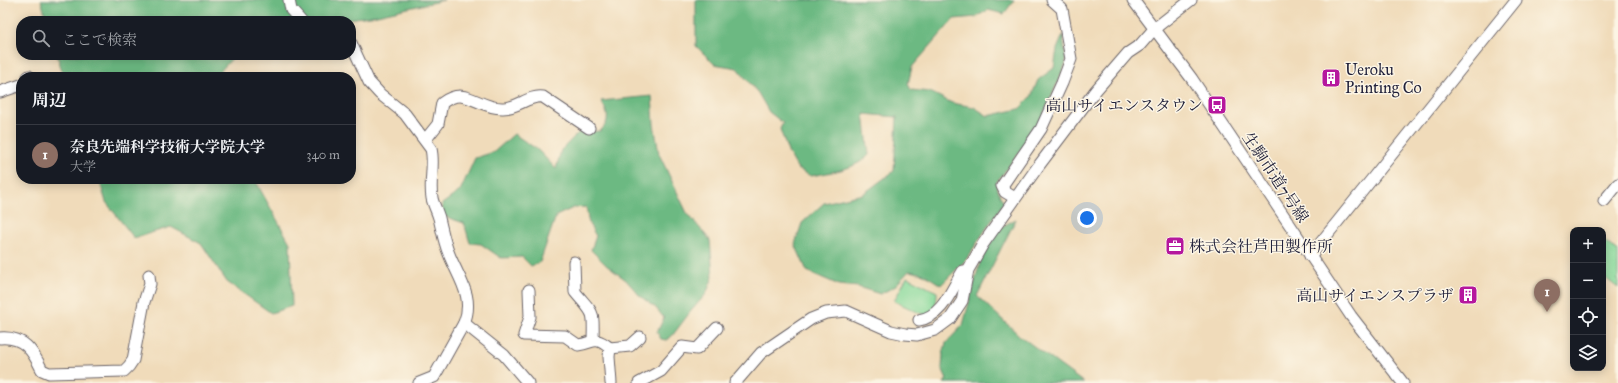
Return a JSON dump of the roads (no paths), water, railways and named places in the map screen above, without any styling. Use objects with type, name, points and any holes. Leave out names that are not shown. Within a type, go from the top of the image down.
[{"type":"street","points":[[289,0],[291,10],[296,16]]},
{"type":"street","points":[[1015,198],[1005,192],[1002,186],[1041,129],[1071,59],[1062,9],[1052,0]]},
{"type":"street","points":[[735,383],[761,353],[807,322],[826,313],[846,311],[891,331],[905,334],[917,334],[935,330],[950,319],[962,301],[968,270],[983,244],[1015,198],[1096,90],[1128,53],[1140,45],[1154,29],[1192,0]]},
{"type":"street","points":[[1310,256],[1516,0]]},
{"type":"street","name":"生駒市道7号線","points":[[1136,4],[1192,78],[1351,316],[1403,383]]},
{"type":"street","points":[[356,54],[369,82],[380,94],[405,114],[426,139],[433,156],[431,180],[432,198],[449,253],[460,274],[468,300],[468,314],[434,377],[419,383]]},
{"type":"street","points":[[0,92],[16,86]]},
{"type":"street","points":[[426,139],[438,124],[442,103],[452,96],[460,94],[490,106],[501,108],[511,108],[536,96],[542,97],[589,128]]},
{"type":"street","points":[[1604,201],[1618,184]]},
{"type":"street","points":[[574,262],[575,292],[592,311],[594,316],[593,340]]},
{"type":"street","points":[[919,320],[926,319],[944,305],[963,271],[968,270]]},
{"type":"street","points":[[0,338],[11,337],[21,342],[29,348],[42,370],[49,372],[124,371],[133,360],[144,302],[150,284],[149,275]]},
{"type":"street","points":[[530,290],[530,317],[524,335],[565,336],[578,344],[593,340],[602,342],[610,348],[630,346],[640,337]]},
{"type":"street","points":[[464,323],[504,355],[528,383]]},
{"type":"street","points":[[639,383],[661,371],[682,347],[697,349],[717,328]]},
{"type":"street","points":[[610,348],[609,357],[611,383]]},
{"type":"place","name":"Ueroku Printing Co","points":[[1331,78]]},
{"type":"place","name":"高山サイエンスタウン","points":[[1217,105]]},
{"type":"place","name":"株式会社芦田製作所","points":[[1175,246]]},
{"type":"place","name":"高山サイエンスプラザ","points":[[1468,295]]},
{"type":"place","name":"奈良先端科学技術大学院大学","points":[[1547,312]]}]
